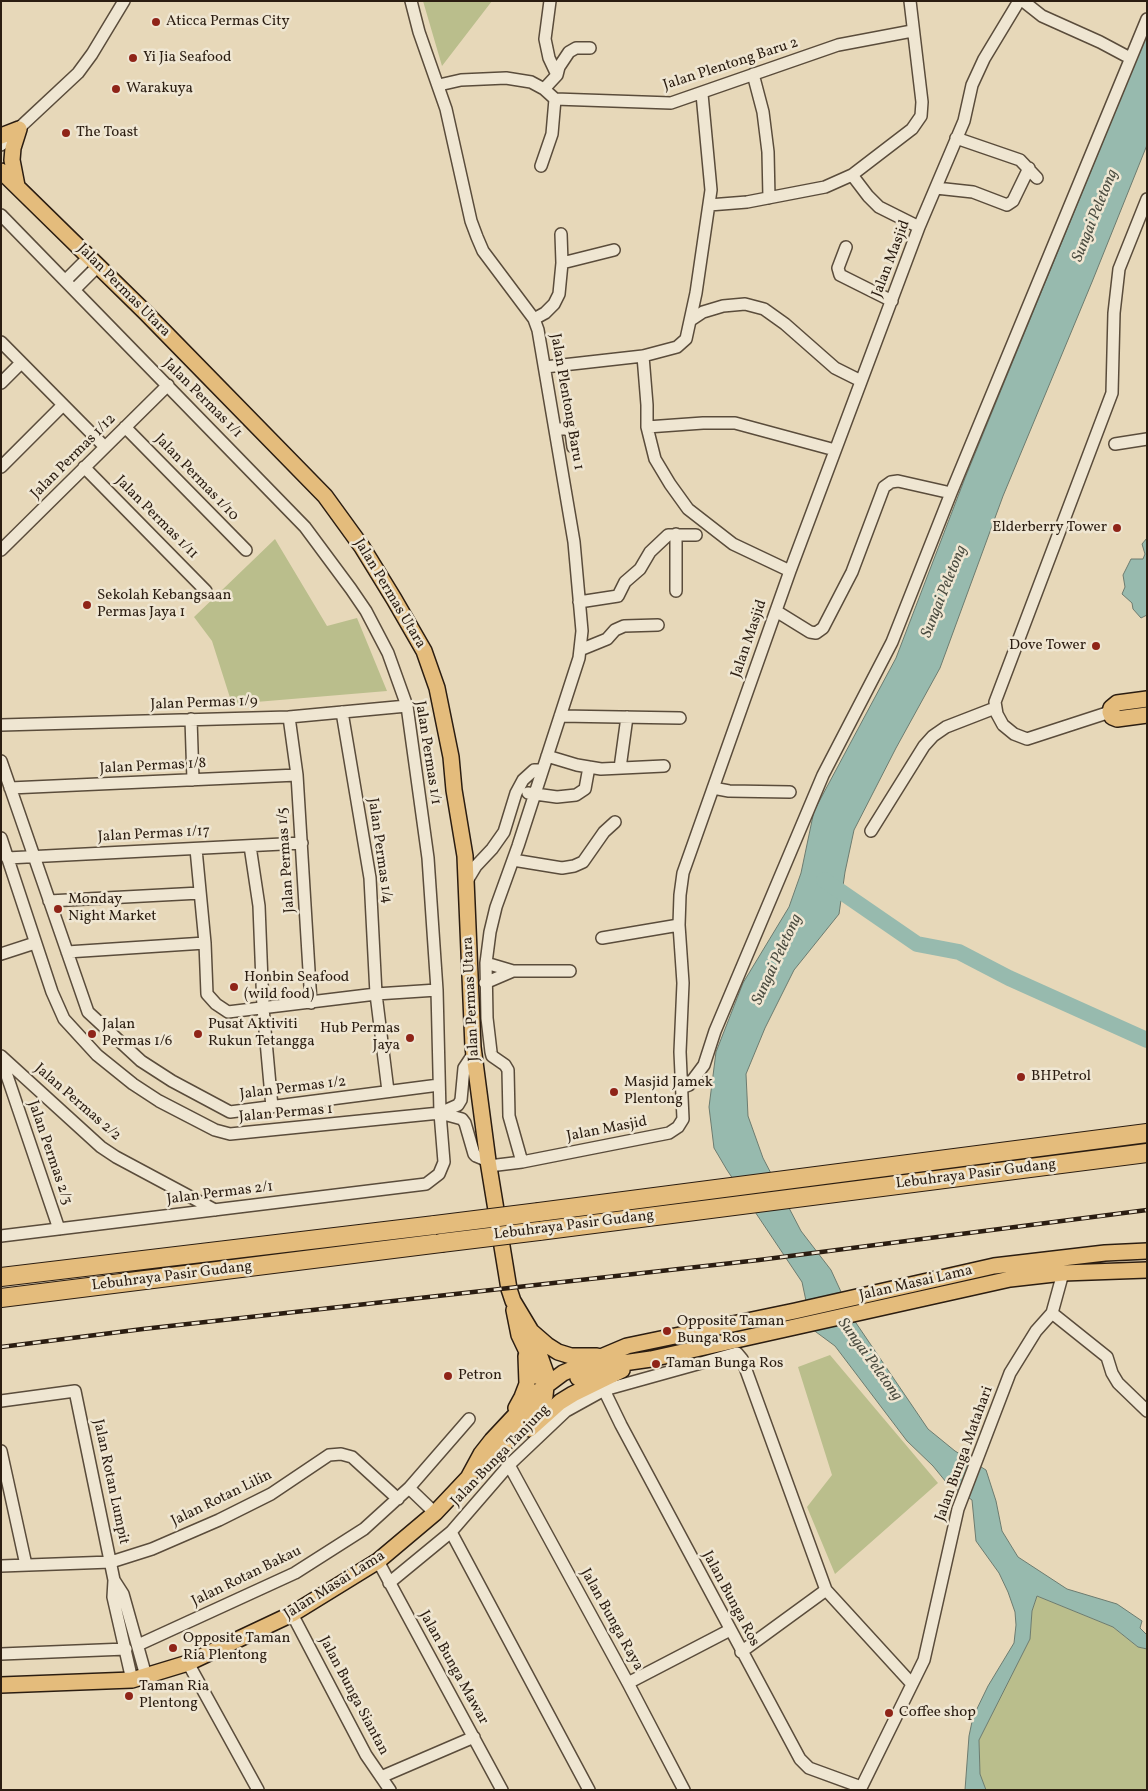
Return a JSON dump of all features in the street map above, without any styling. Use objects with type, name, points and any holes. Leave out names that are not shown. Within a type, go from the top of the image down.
[{"type":"highway","name":"Lebuhraya Pasir Gudang","points":[[1,1277],[539,1212],[1147,1133]]},
{"type":"highway","name":"Lebuhraya Pasir Gudang","points":[[1,1298],[1147,1153]]},
{"type":"main road","points":[[1,136],[18,129]]},
{"type":"main road","points":[[17,187],[12,160],[18,129]]},
{"type":"main road","name":"Jalan Permas Utara","points":[[1,171],[145,312],[325,496],[362,547],[424,650],[437,688],[451,757],[454,790],[465,856],[474,1053],[488,1164],[509,1289],[531,1331],[546,1370],[547,1385]]},
{"type":"main road","points":[[1147,699],[1117,703],[1110,712],[1112,717],[1117,719],[1147,715]]},
{"type":"main road","name":"Jalan Masai Lama","points":[[864,1304],[994,1266],[1105,1252],[1147,1251]]},
{"type":"main road","name":"Jalan Masai Lama","points":[[1,1685],[139,1678],[188,1664],[292,1614],[378,1561],[435,1513],[468,1478],[481,1454],[506,1424],[535,1394],[563,1373],[627,1346],[798,1318],[864,1304],[1010,1279],[1063,1273],[1147,1270]]},
{"type":"main road","name":"Jalan Permas Utara","points":[[514,1301],[516,1324],[525,1349],[541,1380],[547,1385]]},
{"type":"main road","name":"Jalan Masai Lama","points":[[547,1385],[558,1385],[594,1371],[623,1363],[651,1359],[798,1318]]},
{"type":"main road","points":[[531,1331],[558,1352],[570,1356],[601,1357]]},
{"type":"main road","points":[[506,1424],[527,1384],[525,1349]]},
{"type":"main road","points":[[468,1478],[490,1460],[510,1448],[560,1402],[622,1370],[651,1359]]},
{"type":"main road","points":[[490,1460],[539,1406],[546,1396],[547,1385]]},
{"type":"street","points":[[1,145],[78,73],[92,54],[124,1]]},
{"type":"street","name":"Jalan Plentong Baru 1","points":[[411,1],[419,32],[446,109],[471,221],[480,244],[498,273],[534,319],[538,330],[574,542],[580,602],[582,631],[579,658],[496,907],[490,932],[486,963],[485,983],[491,1052],[492,1056],[505,1065],[508,1070],[509,1116],[522,1162]]},
{"type":"street","points":[[550,1],[545,39],[549,58],[557,75]]},
{"type":"street","points":[[709,205],[747,202],[856,181],[912,128],[921,116],[922,102],[912,31],[910,1]]},
{"type":"street","points":[[1021,1],[1042,16],[1100,42],[1130,58]]},
{"type":"street","name":"Jalan Masjid","points":[[488,1164],[522,1162],[669,1133],[678,1127],[683,1119],[680,1052],[683,983],[679,926],[680,895],[684,873],[790,571],[919,228],[966,113],[972,84],[984,59],[1021,1]]},
{"type":"street","points":[[682,1088],[689,1084],[704,1065],[715,1031],[823,775],[892,642],[951,493],[1147,19]]},
{"type":"street","name":"Jalan Plentong Baru 2","points":[[555,99],[671,103],[702,94],[753,74],[838,45],[912,31]]},
{"type":"street","points":[[544,89],[557,75],[563,60],[569,52],[576,48],[590,48]]},
{"type":"street","points":[[753,74],[762,112],[768,152],[769,198]]},
{"type":"street","points":[[439,85],[461,80],[506,78],[531,82],[544,89],[555,99],[552,134],[541,166]]},
{"type":"street","points":[[545,367],[643,356],[677,347],[686,339],[691,320],[711,190],[702,94]]},
{"type":"street","points":[[956,138],[1020,160],[1037,178]]},
{"type":"street","points":[[936,188],[973,192],[1007,205],[1013,201],[1028,168]]},
{"type":"street","points":[[856,181],[879,207],[919,228]]},
{"type":"street","points":[[1110,712],[1027,739],[1008,730],[999,720],[995,702],[1112,393],[1114,313],[1119,269],[1147,199]]},
{"type":"street","name":"Jalan Permas 1/1","points":[[1,215],[305,527],[366,611],[388,653],[406,706],[428,858],[437,990],[440,1113],[444,1162],[439,1174]]},
{"type":"street","points":[[534,319],[545,313],[554,304],[559,294],[562,263],[561,234]]},
{"type":"street","points":[[846,247],[838,268],[840,275],[892,301]]},
{"type":"street","points":[[562,263],[614,250]]},
{"type":"street","points":[[66,280],[93,262]]},
{"type":"street","points":[[75,289],[93,262]]},
{"type":"street","points":[[691,320],[703,312],[723,306],[745,304],[764,309],[785,324],[835,368],[861,381]]},
{"type":"street","points":[[1,342],[105,447]]},
{"type":"street","points":[[643,356],[647,427],[655,459],[670,484],[688,509],[734,544],[790,571]]},
{"type":"street","points":[[1,383],[21,363]]},
{"type":"street","name":"Jalan Permas 1/12","points":[[1,550],[168,385]]},
{"type":"street","points":[[1,467],[63,405]]},
{"type":"street","points":[[647,427],[736,423],[835,450]]},
{"type":"street","name":"Jalan Permas 1/10","points":[[125,426],[246,550]]},
{"type":"street","points":[[555,430],[568,429],[571,432],[573,447]]},
{"type":"street","points":[[1115,444],[1147,440]]},
{"type":"street","name":"Jalan Permas 1/11","points":[[84,467],[206,591]]},
{"type":"street","points":[[776,611],[810,632],[816,633],[823,628],[852,572],[884,487],[891,482],[898,481],[951,493]]},
{"type":"street","points":[[676,534],[676,591]]},
{"type":"street","points":[[580,602],[618,596],[625,582],[640,569],[650,552],[668,535],[696,535]]},
{"type":"street","points":[[580,650],[607,639],[615,630],[624,626],[658,625]]},
{"type":"street","name":"Jalan Permas 1/9","points":[[1,725],[288,716],[406,706]]},
{"type":"street","points":[[871,831],[924,746],[933,736],[946,727],[995,708]]},
{"type":"street","name":"Jalan Permas 1/4","points":[[342,712],[370,878],[376,994],[388,1091]]},
{"type":"street","name":"Jalan Permas 1/5","points":[[288,716],[297,775],[311,1002]]},
{"type":"street","points":[[560,716],[680,718]]},
{"type":"street","points":[[620,768],[627,717]]},
{"type":"street","points":[[191,719],[193,780]]},
{"type":"street","points":[[547,756],[577,765],[602,769],[664,766]]},
{"type":"street","name":"Jalan Permas 1/2","points":[[1,762],[88,1012],[141,1060],[172,1081],[230,1112],[439,1085]]},
{"type":"street","points":[[516,793],[534,793],[557,797],[576,795],[586,789],[589,767]]},
{"type":"street","points":[[467,880],[504,832],[516,793],[528,774],[534,770],[542,770]]},
{"type":"street","name":"Jalan Permas 1/8","points":[[10,788],[297,775]]},
{"type":"street","points":[[713,788],[729,791],[790,792]]},
{"type":"street","points":[[513,860],[562,868],[574,866],[582,862],[604,832],[615,822]]},
{"type":"street","points":[[465,856],[482,850],[504,832]]},
{"type":"street","name":"Jalan Permas 1","points":[[1,838],[35,943],[57,1006],[64,1019],[97,1055],[133,1084],[159,1101],[215,1130],[230,1134],[440,1113],[458,1105],[461,1100],[464,1068],[474,1053]]},
{"type":"street","name":"Jalan Permas 1/17","points":[[8,858],[302,843]]},
{"type":"street","points":[[250,846],[258,906],[263,1008],[272,1106]]},
{"type":"street","points":[[196,849],[205,943],[207,994],[216,1004],[228,1012],[376,994],[437,990]]},
{"type":"street","points":[[50,901],[200,893]]},
{"type":"street","points":[[602,938],[679,926]]},
{"type":"street","points":[[1,954],[35,943]]},
{"type":"street","points":[[67,952],[205,943]]},
{"type":"street","points":[[486,963],[513,971],[570,971]]},
{"type":"street","points":[[485,983],[513,971]]},
{"type":"street","name":"Jalan Permas 2/2","points":[[1,1057],[100,1147],[215,1210]]},
{"type":"street","name":"Jalan Permas 2/3","points":[[1,1057],[59,1228]]},
{"type":"street","name":"Jalan Permas 1","points":[[440,1113],[462,1119],[465,1123],[474,1154],[488,1164]]},
{"type":"street","name":"Jalan Permas 2/1","points":[[1,1236],[426,1184],[439,1174]]},
{"type":"street","name":"Jalan Bunga Matahari","points":[[860,1788],[924,1660],[958,1510],[984,1438],[1010,1373],[1036,1331],[1052,1314],[1063,1273]]},
{"type":"street","points":[[1052,1314],[1107,1358],[1118,1383],[1147,1411]]},
{"type":"street","name":"Jalan Bunga Tanjung","points":[[389,1582],[451,1532],[509,1466],[566,1411],[604,1390],[737,1353],[742,1359],[826,1590]]},
{"type":"street","name":"Jalan Bunga Ros","points":[[604,1390],[741,1652],[800,1759],[809,1768],[860,1788]]},
{"type":"street","name":"Jalan Rotan Lumpit","points":[[1,1401],[75,1391],[111,1562],[114,1580],[113,1598],[126,1649],[139,1678]]},
{"type":"street","name":"Jalan Rotan Bakau","points":[[138,1645],[295,1573],[364,1529],[409,1488],[468,1419]]},
{"type":"street","points":[[1,1451],[26,1565]]},
{"type":"street","name":"Jalan Rotan Lilin","points":[[1,1566],[111,1562],[152,1549],[219,1520],[271,1494],[329,1455],[341,1454],[352,1457],[398,1498]]},
{"type":"street","name":"Jalan Bunga Raya","points":[[509,1466],[628,1683],[684,1790]]},
{"type":"street","points":[[409,1488],[435,1513]]},
{"type":"street","points":[[451,1532],[589,1790]]},
{"type":"street","name":"Jalan Bunga Mawar","points":[[378,1561],[502,1790]]},
{"type":"street","name":"Jalan Rotan Lumpit","points":[[114,1580],[123,1594],[138,1645],[139,1678]]},
{"type":"street","points":[[741,1652],[826,1590],[912,1684]]},
{"type":"street","name":"Jalan Bunga Siantan","points":[[292,1614],[366,1755],[390,1790]]},
{"type":"street","points":[[628,1683],[730,1630]]},
{"type":"street","points":[[1,1654],[126,1649]]},
{"type":"street","points":[[188,1664],[258,1790]]},
{"type":"street","points":[[381,1777],[474,1737]]},
{"type":"green space","points":[[423,1],[492,1],[442,66]]},
{"type":"green space","points":[[275,539],[327,626],[357,618],[387,691],[232,704],[212,641],[194,617]]},
{"type":"green space","points":[[830,1355],[938,1483],[835,1574],[807,1507],[832,1475],[798,1367]]},
{"type":"green space","points":[[1037,1596],[1113,1627],[1138,1647],[1147,1649],[1147,1790],[986,1790],[980,1774],[979,1740],[1030,1639],[1032,1611]]},
{"type":"water","name":"Sungai Peletong","points":[[1147,34],[1147,145],[1003,496],[940,668],[854,830],[839,914],[794,970],[765,1028],[746,1074],[748,1116],[763,1158],[801,1231],[831,1270],[854,1320],[928,1429],[955,1451],[986,1470],[996,1501],[1002,1531],[1018,1557],[1067,1589],[1117,1604],[1142,1621],[1140,1628],[1147,1635],[1147,1649],[1138,1647],[1113,1627],[1037,1596],[1032,1611],[1030,1639],[979,1740],[980,1774],[986,1790],[965,1790],[969,1736],[973,1717],[988,1686],[1014,1643],[1015,1612],[1008,1592],[999,1573],[976,1541],[972,1500],[946,1482],[933,1466],[907,1441],[835,1346],[812,1329],[802,1282],[714,1148],[709,1107],[716,1052],[743,983],[789,907],[801,873],[814,811],[896,658],[965,478]]},
{"type":"water","points":[[1147,538],[1147,615],[1141,618],[1133,609],[1132,603],[1122,594],[1125,587],[1123,575],[1131,559],[1143,559],[1145,554],[1142,544]]},
{"type":"waterway","points":[[824,880],[917,944],[959,952],[1009,978],[1147,1040]]},
{"type":"railway","points":[[1,1347],[143,1329],[759,1260],[1147,1210]]},
{"type":"place","name":"Aticca Permas City","points":[[156,22]]},
{"type":"place","name":"Yi Jia Seafood","points":[[133,58]]},
{"type":"place","name":"Warakuya","points":[[116,89]]},
{"type":"place","name":"The Toast","points":[[66,133]]},
{"type":"place","name":"Elderberry Tower","points":[[1117,528]]},
{"type":"place","name":"Sekolah Kebangsaan Permas Jaya 1","points":[[87,605]]},
{"type":"place","name":"Dove Tower","points":[[1096,646]]},
{"type":"place","name":"Monday Night Market","points":[[58,909]]},
{"type":"place","name":"Honbin Seafood (wild food)","points":[[234,987]]},
{"type":"place","name":"Jalan Permas 1/6","points":[[92,1034]]},
{"type":"place","name":"Pusat Aktiviti Rukun Tetangga","points":[[198,1034]]},
{"type":"place","name":"Hub Permas Jaya","points":[[410,1038]]},
{"type":"place","name":"BHPetrol","points":[[1021,1077]]},
{"type":"place","name":"Masjid Jamek Plentong","points":[[614,1092]]},
{"type":"place","name":"Opposite Taman Bunga Ros","points":[[667,1331]]},
{"type":"place","name":"Taman Bunga Ros","points":[[656,1364]]},
{"type":"place","name":"Petron","points":[[448,1376]]},
{"type":"place","name":"Opposite Taman Ria Plentong","points":[[173,1648]]},
{"type":"place","name":"Taman Ria Plentong","points":[[129,1696]]},
{"type":"place","name":"Coffee shop","points":[[889,1713]]}]
